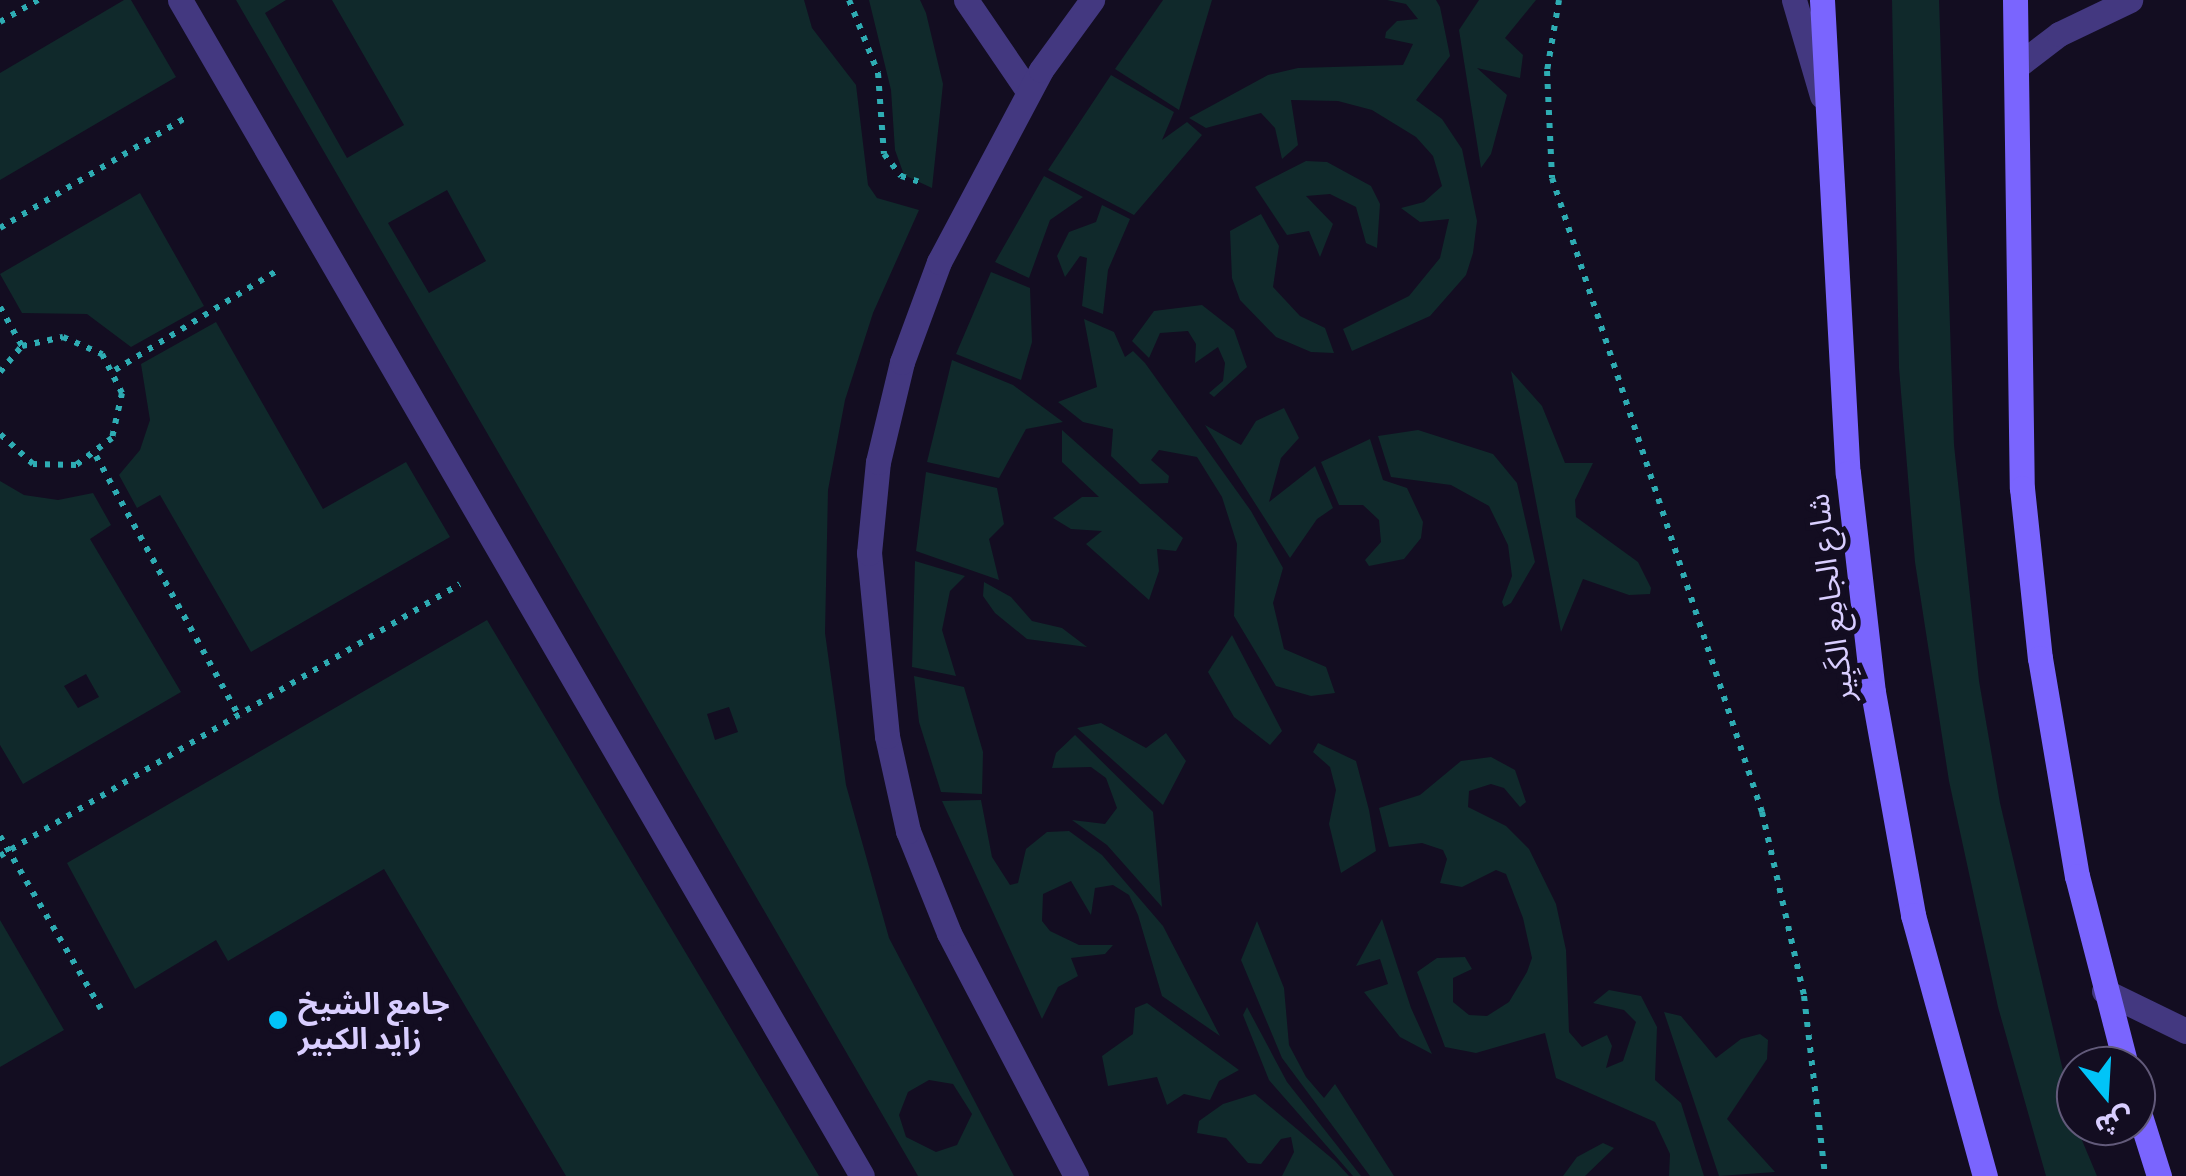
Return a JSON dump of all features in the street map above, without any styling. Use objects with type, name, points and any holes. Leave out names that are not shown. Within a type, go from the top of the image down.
[{"type":"main road","name":"شارع الجامِع الكَبِير","points":[[1822,0],[1823,101],[1848,473],[1873,692],[1914,915],[1985,1176]]},
{"type":"main road","points":[[2015,0],[2022,488],[2040,658],[2077,876],[2120,1046]]},
{"type":"main road","points":[[2150,1146],[2160,1176]]},
{"type":"street","points":[[180,0],[862,1176]]},
{"type":"street","points":[[966,0],[1028,91]]},
{"type":"street","points":[[1076,1176],[949,933],[908,832],[874,644],[869,553],[878,462],[902,362],[970,199],[1028,91],[1092,0]]},
{"type":"street","points":[[1794,0],[1823,101]]},
{"type":"street","points":[[2016,66],[2059,34],[2130,0]]},
{"type":"street","points":[[2104,991],[2186,1031]]},
{"type":"path","points":[[0,22],[38,0]]},
{"type":"path","points":[[849,0],[878,73],[890,167],[970,199]]},
{"type":"path","points":[[1560,0],[1546,71],[1552,178],[1762,812],[1804,996],[1825,1176]]},
{"type":"path","points":[[0,228],[233,90]]},
{"type":"path","points":[[115,370],[321,243]]},
{"type":"path","points":[[0,308],[22,346]]},
{"type":"path","points":[[0,372],[22,346],[64,336],[84,342],[115,370],[121,417],[96,456],[54,468],[34,464],[0,436]]},
{"type":"path","points":[[96,456],[240,718]]},
{"type":"path","points":[[0,856],[240,718],[504,558]]},
{"type":"path","points":[[0,836],[101,1008]]},
{"type":"green space","points":[[124,0],[131,0],[176,77],[0,180],[0,73]]},
{"type":"green space","points":[[236,0],[286,0],[265,13],[347,158],[404,125],[332,0],[804,0],[812,28],[856,85],[868,185],[877,198],[919,210],[873,313],[845,400],[828,490],[825,633],[846,785],[889,938],[1014,1176],[918,1176]],"holes":[[[447,190],[486,261],[429,293],[388,223]],[[729,707],[738,732],[715,740],[707,714]],[[929,1080],[953,1084],[972,1114],[957,1145],[936,1152],[906,1137],[899,1115],[908,1092]]]},
{"type":"green space","points":[[869,0],[920,0],[926,13],[943,84],[932,188],[904,175],[895,150],[891,90]]},
{"type":"green space","points":[[1163,0],[1212,0],[1179,110],[1115,69]]},
{"type":"green space","points":[[1387,0],[1436,0],[1440,7],[1450,56],[1416,100],[1442,119],[1462,149],[1477,221],[1466,275],[1430,316],[1352,351],[1343,329],[1409,296],[1440,258],[1449,219],[1420,222],[1401,208],[1424,202],[1442,186],[1433,156],[1416,137],[1372,110],[1338,101],[1291,100],[1298,145],[1282,159],[1275,128],[1261,113],[1206,128],[1189,118],[1268,75],[1298,68],[1403,65],[1413,44],[1385,38],[1386,32],[1397,21],[1418,19],[1406,4]]},
{"type":"green space","points":[[1479,0],[1536,0],[1505,38],[1523,55],[1520,78],[1477,68],[1507,95],[1491,154],[1481,168],[1459,30]]},
{"type":"green space","points":[[1892,0],[1939,0],[1954,445],[1979,681],[2000,803],[2057,1046],[2056,1146],[2084,1146],[2097,1176],[2046,1176],[1998,1007],[1949,781],[1915,562],[1899,368]]},
{"type":"green space","points":[[1111,75],[1174,112],[1162,140],[1187,122],[1202,135],[1134,215],[1048,170]]},
{"type":"green space","points":[[1306,161],[1327,162],[1371,186],[1380,204],[1377,248],[1366,243],[1356,207],[1330,194],[1306,196],[1333,224],[1320,257],[1309,231],[1287,235],[1255,187]]},
{"type":"green space","points":[[1044,176],[1083,197],[1050,220],[1029,278],[995,262]]},
{"type":"green space","points":[[140,193],[204,306],[131,347],[87,314],[22,313],[0,274]]},
{"type":"green space","points":[[1102,205],[1130,219],[1108,270],[1103,314],[1082,306],[1087,258],[1080,256],[1065,277],[1057,256],[1069,232],[1096,222]]},
{"type":"green space","points":[[1261,214],[1279,246],[1273,287],[1300,316],[1325,328],[1334,353],[1311,352],[1276,337],[1240,300],[1232,278],[1230,231]]},
{"type":"green space","points":[[991,272],[1030,288],[1032,342],[1021,380],[956,354]]},
{"type":"green space","points":[[1202,305],[1234,330],[1247,367],[1214,397],[1209,393],[1223,381],[1225,363],[1218,347],[1195,363],[1196,344],[1188,331],[1160,333],[1149,358],[1132,341],[1154,311]]},
{"type":"green space","points":[[1084,319],[1114,332],[1125,357],[1133,351],[1145,363],[1251,511],[1283,568],[1273,603],[1284,649],[1326,667],[1335,693],[1311,696],[1276,686],[1234,616],[1237,544],[1222,497],[1197,457],[1159,450],[1151,460],[1169,476],[1168,483],[1140,484],[1111,456],[1113,429],[1083,422],[1058,402],[1097,387]]},
{"type":"green space","points":[[216,322],[323,509],[406,462],[450,537],[251,652],[160,495],[137,508],[119,475],[140,450],[150,420],[141,364]]},
{"type":"green space","points":[[952,360],[1013,385],[1063,422],[1026,429],[999,478],[927,462]]},
{"type":"green space","points":[[1511,371],[1542,406],[1565,463],[1593,463],[1575,500],[1576,517],[1638,562],[1651,588],[1650,594],[1629,595],[1583,579],[1561,632]]},
{"type":"green space","points":[[1284,408],[1299,438],[1281,458],[1269,502],[1315,466],[1333,508],[1317,519],[1290,558],[1205,425],[1241,445],[1256,421]]},
{"type":"green space","points":[[1062,430],[1183,538],[1176,551],[1157,549],[1159,571],[1149,600],[1086,544],[1102,531],[1071,529],[1053,518],[1082,497],[1099,497],[1062,462]]},
{"type":"green space","points":[[1418,430],[1493,454],[1517,483],[1535,562],[1511,603],[1504,607],[1502,602],[1512,576],[1508,545],[1489,506],[1451,485],[1391,477],[1378,436]]},
{"type":"green space","points":[[1370,439],[1383,480],[1407,488],[1423,522],[1421,538],[1404,559],[1369,566],[1365,560],[1381,542],[1379,520],[1363,505],[1339,505],[1321,462]]},
{"type":"green space","points":[[926,472],[997,488],[1004,524],[989,539],[999,580],[916,551]]},
{"type":"green space","points":[[0,481],[24,495],[58,500],[93,493],[111,525],[90,539],[181,692],[23,784],[0,745]],"holes":[[[86,674],[99,697],[78,708],[64,686]]]},
{"type":"green space","points":[[915,561],[965,576],[950,591],[942,630],[956,676],[912,667]]},
{"type":"green space","points":[[984,582],[1011,597],[1032,621],[1062,628],[1087,647],[1027,639],[995,613],[983,596]]},
{"type":"green space","points":[[487,620],[819,1176],[566,1176],[384,869],[228,961],[216,940],[135,989],[67,863]]},
{"type":"green space","points":[[1232,635],[1282,731],[1270,745],[1234,717],[1208,672]]},
{"type":"green space","points":[[914,676],[964,687],[983,752],[982,794],[941,792],[919,722]]},
{"type":"green space","points":[[1101,723],[1146,748],[1166,733],[1186,761],[1163,805],[1077,728]]},
{"type":"green space","points":[[1075,735],[1153,812],[1162,907],[1107,845],[1072,820],[1105,824],[1117,808],[1106,778],[1091,767],[1052,768],[1056,753]]},
{"type":"green space","points":[[1318,743],[1356,761],[1369,810],[1376,851],[1341,873],[1329,824],[1336,790],[1330,767],[1313,752]]},
{"type":"green space","points":[[1491,757],[1515,770],[1526,802],[1520,807],[1504,788],[1491,784],[1469,791],[1468,807],[1506,826],[1529,849],[1556,904],[1566,950],[1569,1032],[1582,1047],[1607,1035],[1612,1046],[1606,1068],[1623,1061],[1636,1022],[1624,1010],[1593,1003],[1609,990],[1641,996],[1657,1027],[1655,1080],[1681,1103],[1704,1176],[1669,1176],[1670,1154],[1655,1122],[1556,1078],[1545,1033],[1476,1053],[1445,1047],[1417,972],[1437,958],[1465,957],[1472,969],[1453,978],[1453,1002],[1469,1015],[1487,1016],[1509,1002],[1527,972],[1532,958],[1523,918],[1506,874],[1496,870],[1462,887],[1440,883],[1447,859],[1443,850],[1422,843],[1389,847],[1379,808],[1420,795],[1461,761]]},
{"type":"green space","points":[[981,800],[992,857],[1010,885],[1018,883],[1026,849],[1047,832],[1069,831],[1102,855],[1163,926],[1220,1036],[1162,996],[1138,915],[1129,895],[1113,885],[1095,888],[1091,915],[1071,881],[1043,894],[1042,921],[1050,931],[1079,945],[1113,945],[1105,954],[1071,958],[1078,976],[1058,987],[1042,1019],[942,801]]},
{"type":"green space","points":[[1382,919],[1411,1008],[1432,1054],[1400,1037],[1364,992],[1388,984],[1380,959],[1356,966]]},
{"type":"green space","points":[[0,920],[64,1030],[0,1067]]},
{"type":"green space","points":[[1257,921],[1284,988],[1289,1045],[1306,1077],[1324,1098],[1335,1084],[1394,1176],[1370,1176],[1282,1058],[1241,960]]},
{"type":"green space","points":[[1147,1003],[1239,1070],[1219,1081],[1210,1100],[1184,1094],[1167,1105],[1157,1077],[1108,1086],[1102,1056],[1133,1034],[1135,1008]]},
{"type":"green space","points":[[1247,1007],[1287,1082],[1361,1176],[1353,1176],[1269,1080],[1243,1015]]},
{"type":"green space","points":[[1664,1012],[1681,1016],[1716,1058],[1741,1039],[1760,1034],[1768,1040],[1767,1059],[1727,1119],[1775,1172],[1719,1176]]},
{"type":"green space","points":[[1255,1094],[1349,1176],[1282,1176],[1294,1152],[1291,1137],[1281,1139],[1261,1164],[1248,1163],[1226,1138],[1197,1133],[1199,1121],[1223,1104]]},
{"type":"green space","points":[[1603,1143],[1614,1148],[1585,1176],[1563,1176],[1577,1157]]},
{"type":"place","name":"جامع الشيخ زايد الكبير","points":[[278,1020]]}]
